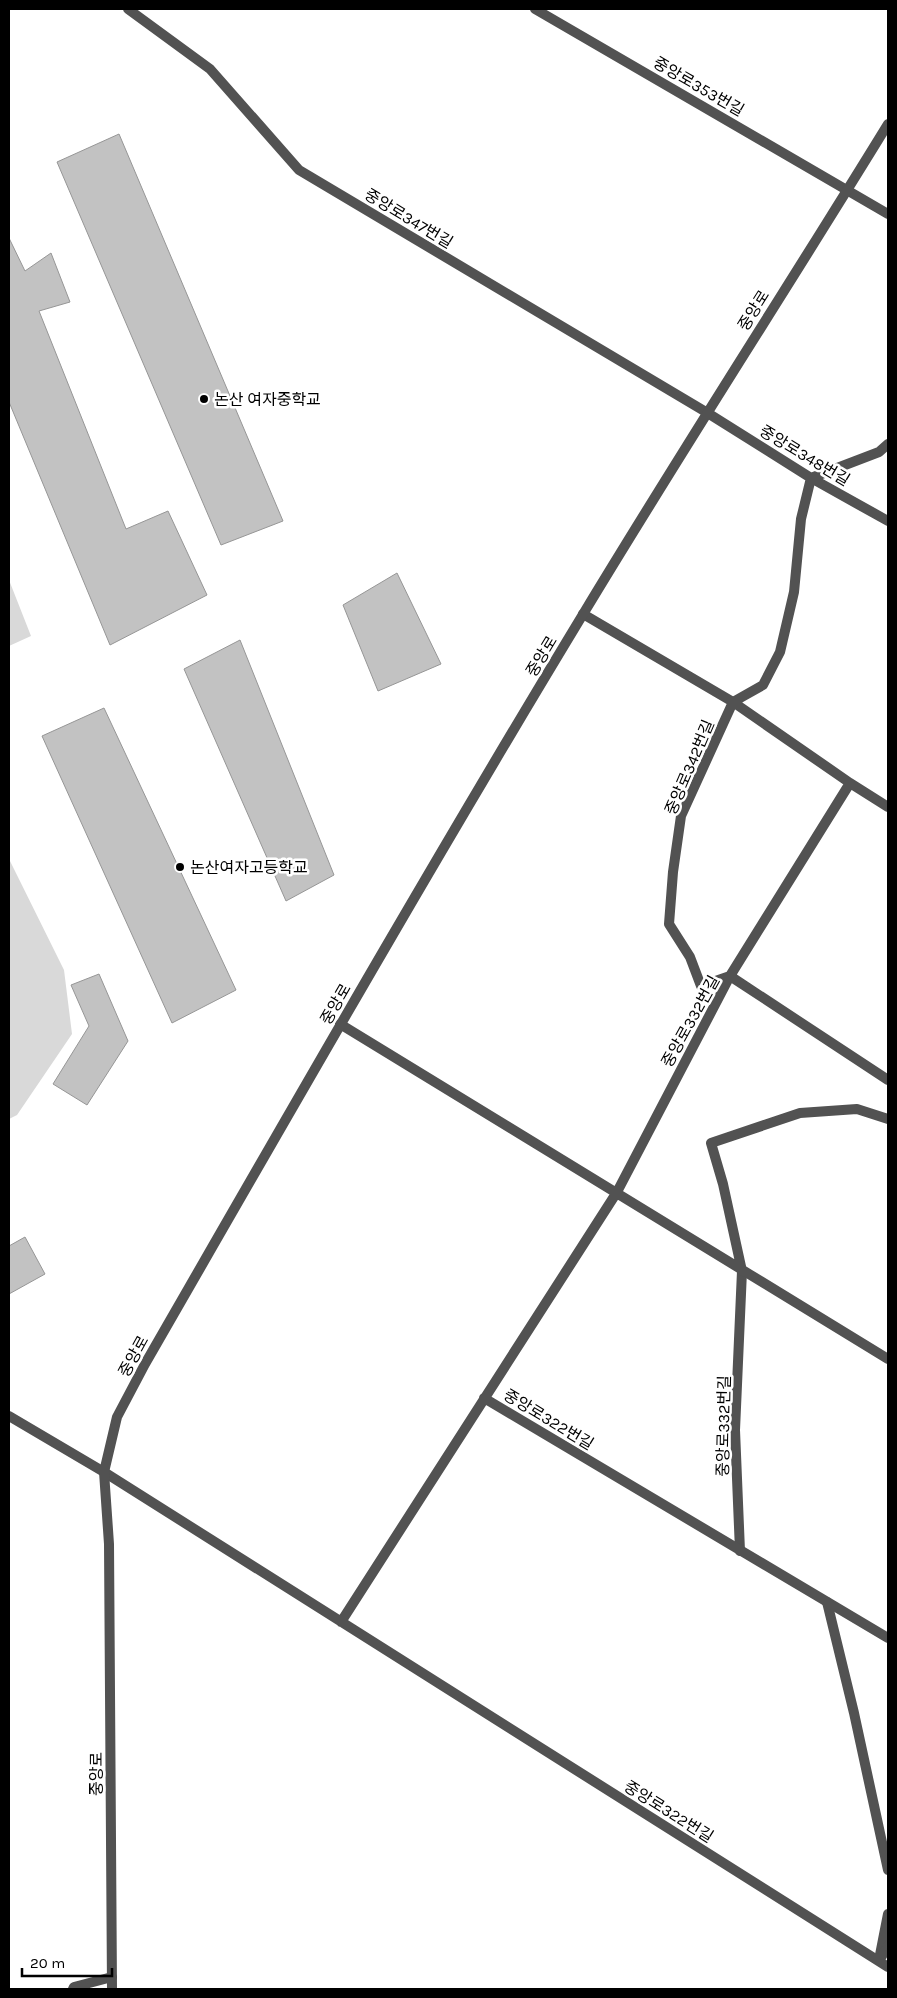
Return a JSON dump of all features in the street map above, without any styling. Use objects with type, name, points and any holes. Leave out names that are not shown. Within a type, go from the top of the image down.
[{"type":"street","name":"중앙로347번길","points":[[128,9],[210,69],[298,170],[706,412]]},
{"type":"street","name":"중앙로353번길","points":[[535,9],[888,214]]},
{"type":"street","name":"중앙로","points":[[112,1989],[109,1544],[104,1472],[117,1417],[340,1024],[583,614],[706,412],[888,124]]},
{"type":"street","name":"중앙로348번길","points":[[706,412],[812,478],[888,522]]},
{"type":"street","points":[[733,702],[763,685],[780,652],[794,592],[801,519],[812,478],[879,452],[888,444]]},
{"type":"street","points":[[583,614],[733,702],[888,807]]},
{"type":"street","name":"중앙로342번길","points":[[730,976],[701,986],[690,957],[669,924],[673,872],[681,816],[733,702]]},
{"type":"street","points":[[730,976],[850,783]]},
{"type":"street","name":"중앙로332번길","points":[[484,1398],[617,1192],[730,976],[888,1080]]},
{"type":"street","points":[[340,1024],[888,1359]]},
{"type":"street","name":"중앙로332번길","points":[[740,1551],[735,1430],[742,1271],[723,1184],[711,1143],[800,1113],[857,1109],[888,1119]]},
{"type":"street","name":"중앙로322번길","points":[[341,1622],[484,1398],[888,1638]]},
{"type":"street","name":"중앙로322번길","points":[[9,1416],[104,1472],[888,1968]]},
{"type":"street","points":[[827,1602],[854,1713],[888,1870]]},
{"type":"street","points":[[878,1961],[888,1914]]},
{"type":"street","points":[[878,1961],[888,1946]]},
{"type":"street","points":[[73,1989],[74,1987],[112,1977]]},
{"type":"shaded area","points":[[9,580],[31,636],[9,646]]},
{"type":"shaded area","points":[[9,859],[64,970],[72,1034],[17,1115],[9,1119]]},
{"type":"building","points":[[119,134],[283,521],[221,545],[57,162]]},
{"type":"building","points":[[9,238],[25,271],[51,253],[70,302],[39,311],[126,529],[168,511],[207,595],[110,645],[9,402]]},
{"type":"building","points":[[397,573],[441,664],[378,691],[343,605]]},
{"type":"building","points":[[240,640],[334,875],[286,901],[184,669]]},
{"type":"building","points":[[104,708],[236,990],[172,1023],[42,736]]},
{"type":"building","points":[[99,974],[128,1041],[87,1105],[53,1084],[89,1026],[71,985]]},
{"type":"building","points":[[25,1237],[45,1274],[9,1294],[9,1246]]},
{"type":"place","name":"논산 여자중학교","points":[[204,399]]},
{"type":"place","name":"논산여자고등학교","points":[[180,867]]}]
